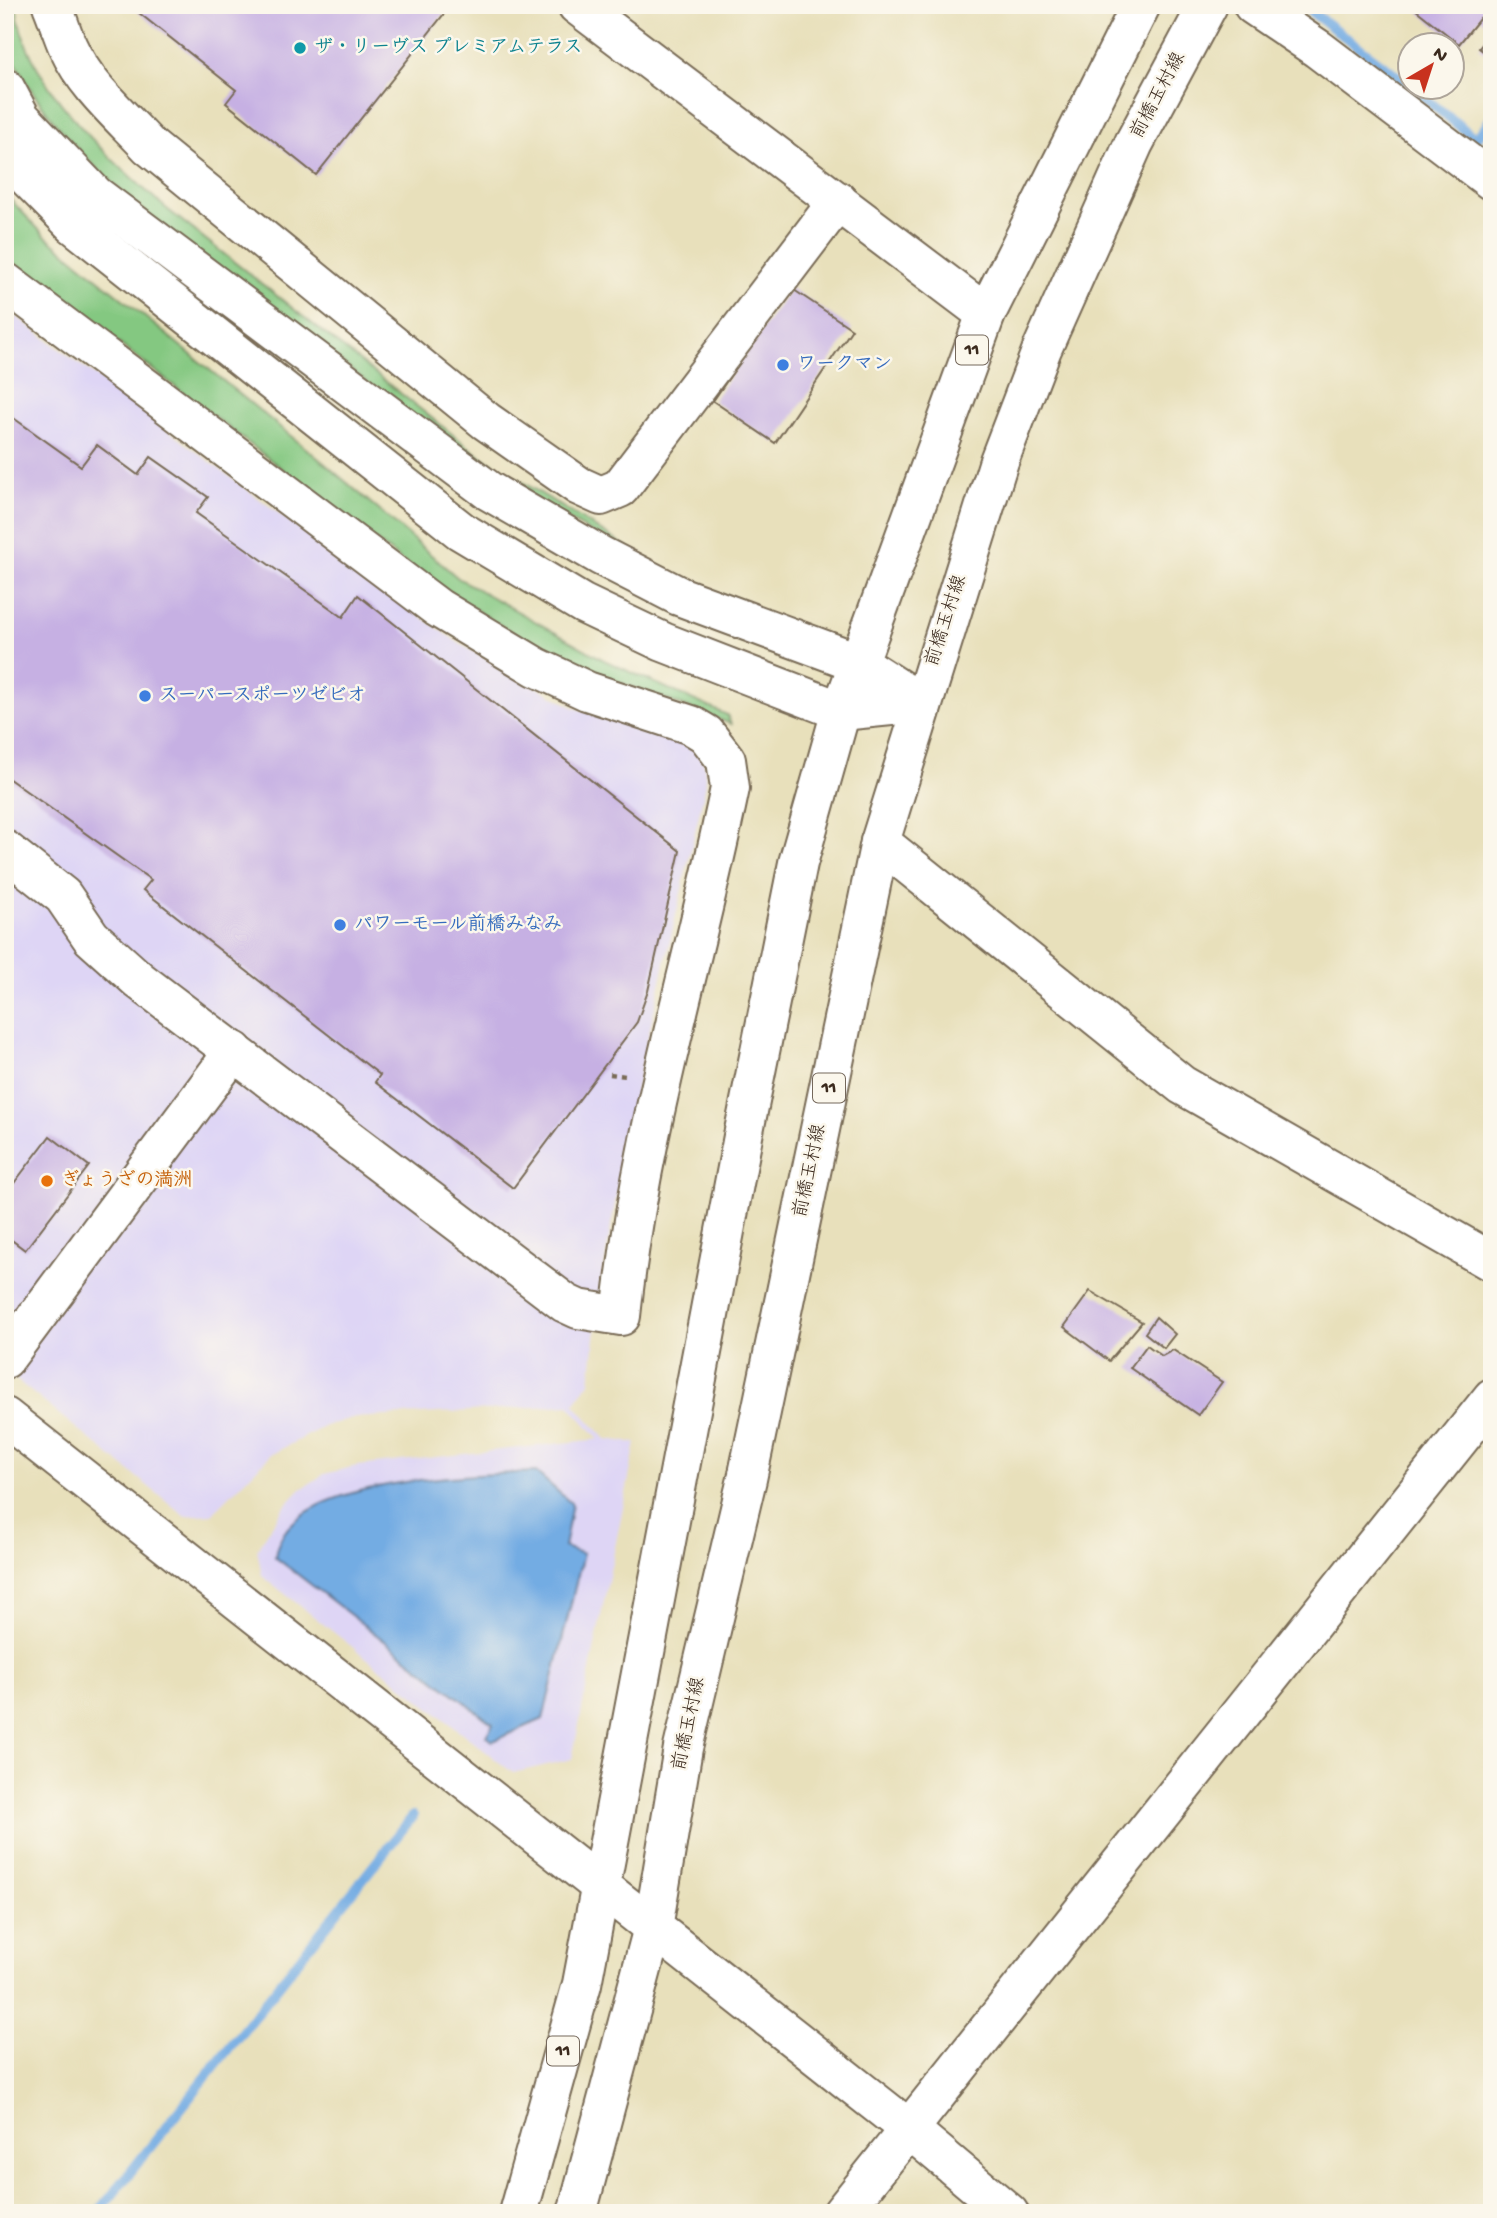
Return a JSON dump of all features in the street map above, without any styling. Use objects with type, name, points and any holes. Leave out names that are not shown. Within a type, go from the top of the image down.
[{"type":"main road","points":[[52,5],[68,48],[84,72],[109,105],[149,146],[534,456],[579,486],[601,496],[620,488],[838,201]]},
{"type":"main road","points":[[577,5],[986,314]]},
{"type":"main road","name":"11","points":[[518,2213],[582,1984],[744,1131],[798,863],[857,662],[986,314],[1141,5]]},
{"type":"main road","name":"前橋玉村線","points":[[577,2213],[653,1928],[683,1748],[747,1479],[880,842],[921,703],[999,461],[1042,349],[1134,143],[1208,5]]},
{"type":"main road","points":[[1253,5],[1318,49],[1492,181]]},
{"type":"main road","points":[[5,88],[21,118],[95,195],[489,491],[601,556],[679,596],[751,625],[857,662],[921,703]]},
{"type":"main road","points":[[5,155],[73,224],[461,531],[583,604],[663,642],[841,711],[921,703]]},
{"type":"main road","points":[[5,282],[438,608],[556,677],[587,691],[691,726],[716,745],[726,761],[730,788],[662,1080],[626,1267],[621,1316],[565,1303],[115,961],[91,937],[63,895],[5,850]]},
{"type":"main road","points":[[880,842],[1182,1085],[1492,1262]]},
{"type":"main road","points":[[5,1359],[234,1051]]},
{"type":"main road","points":[[842,2213],[1492,1398]]},
{"type":"main road","points":[[6,1419],[909,2129],[1009,2213]]},
{"type":"shaded area","name":"パワーモール前橋みなみ","points":[[5,308],[353,569],[460,644],[575,708],[680,742],[694,750],[704,762],[706,784],[631,1112],[601,1284],[590,1382],[574,1404],[606,1439],[636,1443],[572,1759],[513,1773],[262,1576],[257,1549],[284,1507],[300,1490],[324,1474],[357,1466],[599,1439],[569,1405],[352,1418],[325,1426],[270,1455],[212,1514],[185,1516],[13,1377],[16,1374],[5,1366]]},
{"type":"green space","points":[[5,5],[16,5],[22,34],[35,63],[74,119],[121,168],[167,209],[476,453],[686,584],[541,504],[458,450],[198,254],[123,193],[88,160],[56,124],[29,87],[6,42]]},
{"type":"green space","points":[[5,194],[43,234],[324,463],[458,578],[606,661],[727,715],[731,724],[584,669],[535,646],[402,561],[5,256]]},
{"type":"water","points":[[536,1472],[572,1504],[564,1547],[583,1554],[543,1719],[493,1741],[486,1736],[493,1724],[275,1557],[286,1530],[311,1510],[345,1495],[386,1485],[429,1479]]},
{"type":"building","name":"ザ・リーヴス プレミアムテラス","points":[[129,5],[451,5],[316,175],[226,103],[236,90]]},
{"type":"building","points":[[1410,5],[1492,5],[1492,28],[1480,18],[1466,35],[1466,32],[1444,32]]},
{"type":"building","points":[[1492,32],[1492,58],[1479,48]]},
{"type":"building","name":"ワークマン","points":[[791,288],[852,329],[775,443],[713,401]]},
{"type":"building","points":[[5,412],[81,466],[97,445],[138,475],[151,457],[208,497],[196,513],[343,617],[358,595],[680,851],[648,991],[637,1022],[513,1188],[375,1082],[380,1075],[143,890],[151,880],[5,776]]},
{"type":"building","name":"ぎょうざの満洲","points":[[50,1136],[89,1166],[25,1250],[5,1235],[5,1195]]},
{"type":"building","points":[[1090,1291],[1142,1322],[1109,1361],[1064,1327]]},
{"type":"building","points":[[1156,1317],[1175,1334],[1164,1348],[1145,1333]]},
{"type":"building","points":[[1147,1345],[1162,1356],[1173,1350],[1222,1382],[1198,1415],[1130,1368]]},
{"type":"waterway","points":[[1302,5],[1396,75]]},
{"type":"waterway","points":[[1430,102],[1476,139],[1492,117]]},
{"type":"waterway","points":[[98,2213],[413,1816]]},
{"type":"place","name":"ザ・リーヴス プレミアムテラス","points":[[300,48]]},
{"type":"place","name":"ワークマン","points":[[783,365]]},
{"type":"place","name":"スーパースポーツゼビオ","points":[[145,696]]},
{"type":"place","name":"パワーモール前橋みなみ","points":[[340,925]]},
{"type":"place","name":"ぎょうざの満洲","points":[[47,1181]]}]
